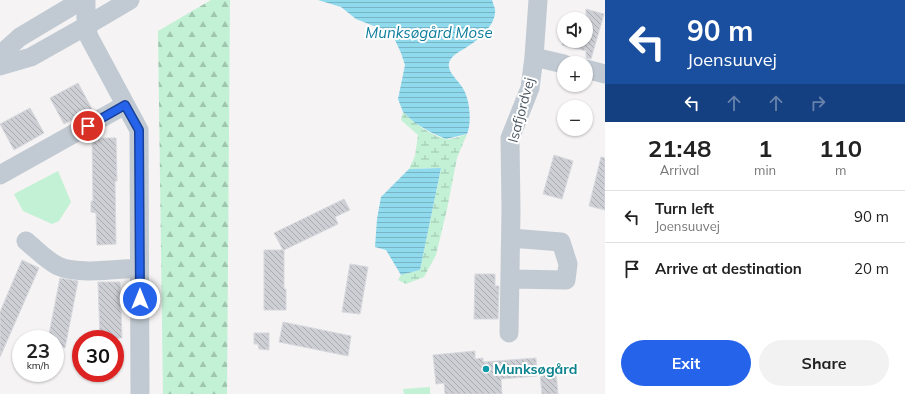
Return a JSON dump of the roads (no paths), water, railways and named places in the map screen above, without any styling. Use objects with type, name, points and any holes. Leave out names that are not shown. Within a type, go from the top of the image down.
[{"type":"street","points":[[0,55],[20,37],[82,0]]},
{"type":"street","points":[[86,0],[86,26],[89,37],[139,130],[140,394]]},
{"type":"street","points":[[0,66],[31,57],[130,0]]},
{"type":"street","name":"Isafjordvej","points":[[511,238],[510,138],[530,88],[538,0]]},
{"type":"street","name":"Isafjordvej","points":[[534,57],[557,62]]},
{"type":"street","points":[[593,71],[605,74]]},
{"type":"street","points":[[0,175],[125,105]]},
{"type":"street","points":[[509,333],[510,279],[511,238],[561,242],[568,264],[566,280],[510,279]]},
{"type":"street","points":[[26,241],[59,266],[84,271],[140,268]]},
{"type":"water","name":"Munksøgård Mose","points":[[318,0],[492,0],[495,15],[490,26],[477,40],[454,55],[449,63],[451,73],[462,87],[467,97],[470,117],[467,134],[446,139],[415,123],[403,112],[398,99],[405,65],[395,40],[384,30],[356,19],[341,7]]},
{"type":"water","points":[[441,168],[420,270],[401,275],[386,250],[375,247],[377,219],[381,197],[409,169]]},
{"type":"place","name":"Munksøgård","points":[[486,369]]}]
